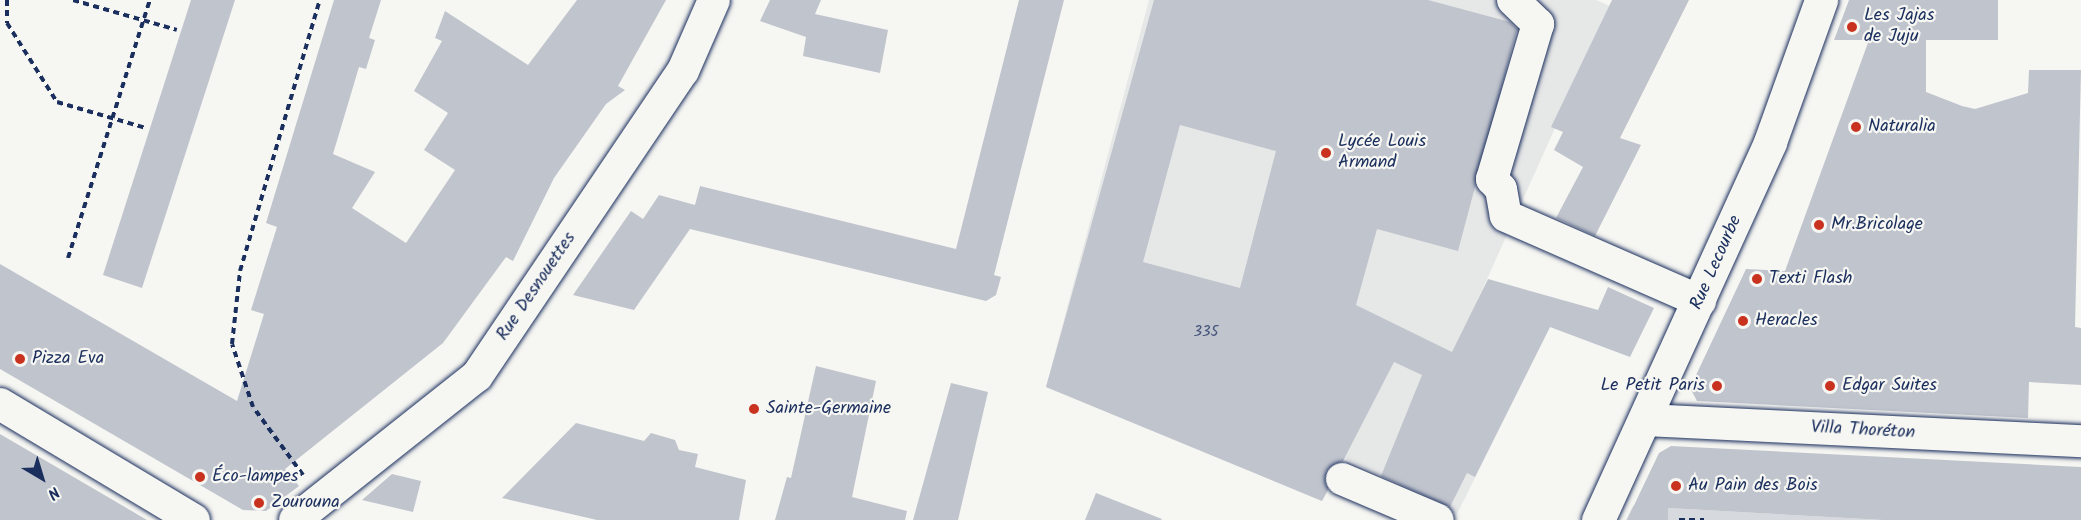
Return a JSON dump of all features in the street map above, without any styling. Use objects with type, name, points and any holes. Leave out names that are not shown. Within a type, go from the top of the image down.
[{"type":"main road","name":"Rue Lecourbe","points":[[1598,520],[1646,420],[1770,142],[1821,0]]},
{"type":"street","name":"Rue Desnouettes","points":[[295,520],[477,376],[683,70],[714,0]]},
{"type":"street","points":[[1513,0],[1538,24],[1492,179],[1501,189],[1506,216],[1700,301]]},
{"type":"street","points":[[0,404],[194,520]]},
{"type":"street","name":"Villa Thoréton","points":[[1646,420],[2081,441]]},
{"type":"street","points":[[1342,479],[1438,520]]},
{"type":"path","points":[[7,0],[7,23],[57,102],[146,128]]},
{"type":"path","points":[[73,0],[177,30]]},
{"type":"path","points":[[68,258],[150,0]]},
{"type":"path","points":[[320,0],[240,271],[232,344],[253,407],[321,500]]},
{"type":"path","points":[[1680,519],[1704,520]]},
{"type":"shaded area","name":"Lycée Louis Armand","points":[[1149,0],[1596,0],[1610,6],[1478,299],[1550,327],[1457,514],[1345,458],[1322,501],[1046,387]]},
{"type":"shaded area","points":[[1633,506],[1828,517],[1883,520],[1626,520]]},
{"type":"building","points":[[191,0],[235,0],[142,288],[103,275]]},
{"type":"building","points":[[334,0],[381,0],[369,38],[375,40],[366,69],[359,67],[333,154],[375,172],[352,208],[406,243],[455,170],[424,150],[448,113],[414,91],[442,41],[435,38],[445,11],[528,65],[577,0],[666,0],[618,86],[625,90],[606,104],[554,178],[513,261],[506,257],[443,343],[285,469],[299,486],[266,511],[243,510],[0,369],[0,264],[237,401],[264,314],[251,310],[277,227],[266,223]]},
{"type":"building","points":[[770,0],[821,0],[815,14],[888,30],[880,73],[803,56],[806,37],[760,21]]},
{"type":"building","points":[[1019,0],[1064,0],[994,275],[1001,277],[996,295],[986,301],[690,229],[634,310],[573,295],[631,211],[643,219],[659,195],[695,205],[700,186],[956,249]]},
{"type":"building","name":"Lycée Louis Armand","points":[[1154,0],[1428,0],[1510,22],[1517,29],[1458,251],[1377,229],[1356,305],[1452,352],[1488,279],[1598,310],[1608,287],[1654,308],[1630,357],[1550,327],[1475,477],[1467,473],[1450,507],[1381,476],[1422,375],[1394,362],[1343,461],[1326,471],[1328,490],[1322,501],[1046,387]],"holes":[[[1180,125],[1276,151],[1240,288],[1143,262]]]},
{"type":"building","points":[[1612,0],[1689,0],[1620,138],[1641,145],[1595,236],[1556,218],[1583,167],[1554,150],[1563,132],[1551,127]]},
{"type":"building","points":[[1849,0],[1998,0],[1998,40],[1926,40],[1926,92],[1962,106],[1975,109],[2028,93],[2029,70],[2081,70],[2075,327],[2081,328],[2081,385],[2029,382],[2028,418],[1697,401],[1690,388],[1746,269],[1785,271],[1869,40],[1834,40]]},
{"type":"building","points":[[816,366],[876,381],[852,497],[907,511],[905,520],[775,520],[787,477],[791,478]]},
{"type":"building","points":[[951,383],[988,392],[958,520],[913,520]]},
{"type":"building","points":[[576,423],[644,441],[651,433],[675,440],[679,450],[698,454],[695,467],[746,480],[739,520],[597,520],[502,498]]},
{"type":"building","points":[[0,434],[101,493],[147,520],[0,520]]},
{"type":"building","points":[[1671,446],[2081,467],[2081,520],[1883,520],[1668,508],[1668,520],[1627,520],[1659,453]]},
{"type":"building","points":[[392,474],[421,481],[413,512],[362,500]]},
{"type":"building","points":[[1096,493],[1162,519],[1085,520]]},
{"type":"place","name":"Les Jajas de Juju","points":[[1852,27]]},
{"type":"place","name":"Naturalia","points":[[1856,127]]},
{"type":"place","name":"Lycée Louis Armand","points":[[1326,153]]},
{"type":"place","name":"Mr.Bricolage","points":[[1819,225]]},
{"type":"place","name":"Texti Flash","points":[[1757,279]]},
{"type":"place","name":"Heracles","points":[[1743,321]]},
{"type":"place","name":"Pizza Eva","points":[[20,359]]},
{"type":"place","name":"Le Petit Paris","points":[[1717,386]]},
{"type":"place","name":"Edgar Suites","points":[[1830,386]]},
{"type":"place","name":"Sainte-Germaine","points":[[754,409]]},
{"type":"place","name":"Éco-lampes","points":[[200,477]]},
{"type":"place","name":"Au Pain des Bois","points":[[1676,486]]},
{"type":"place","name":"Zourouna","points":[[259,503]]}]
